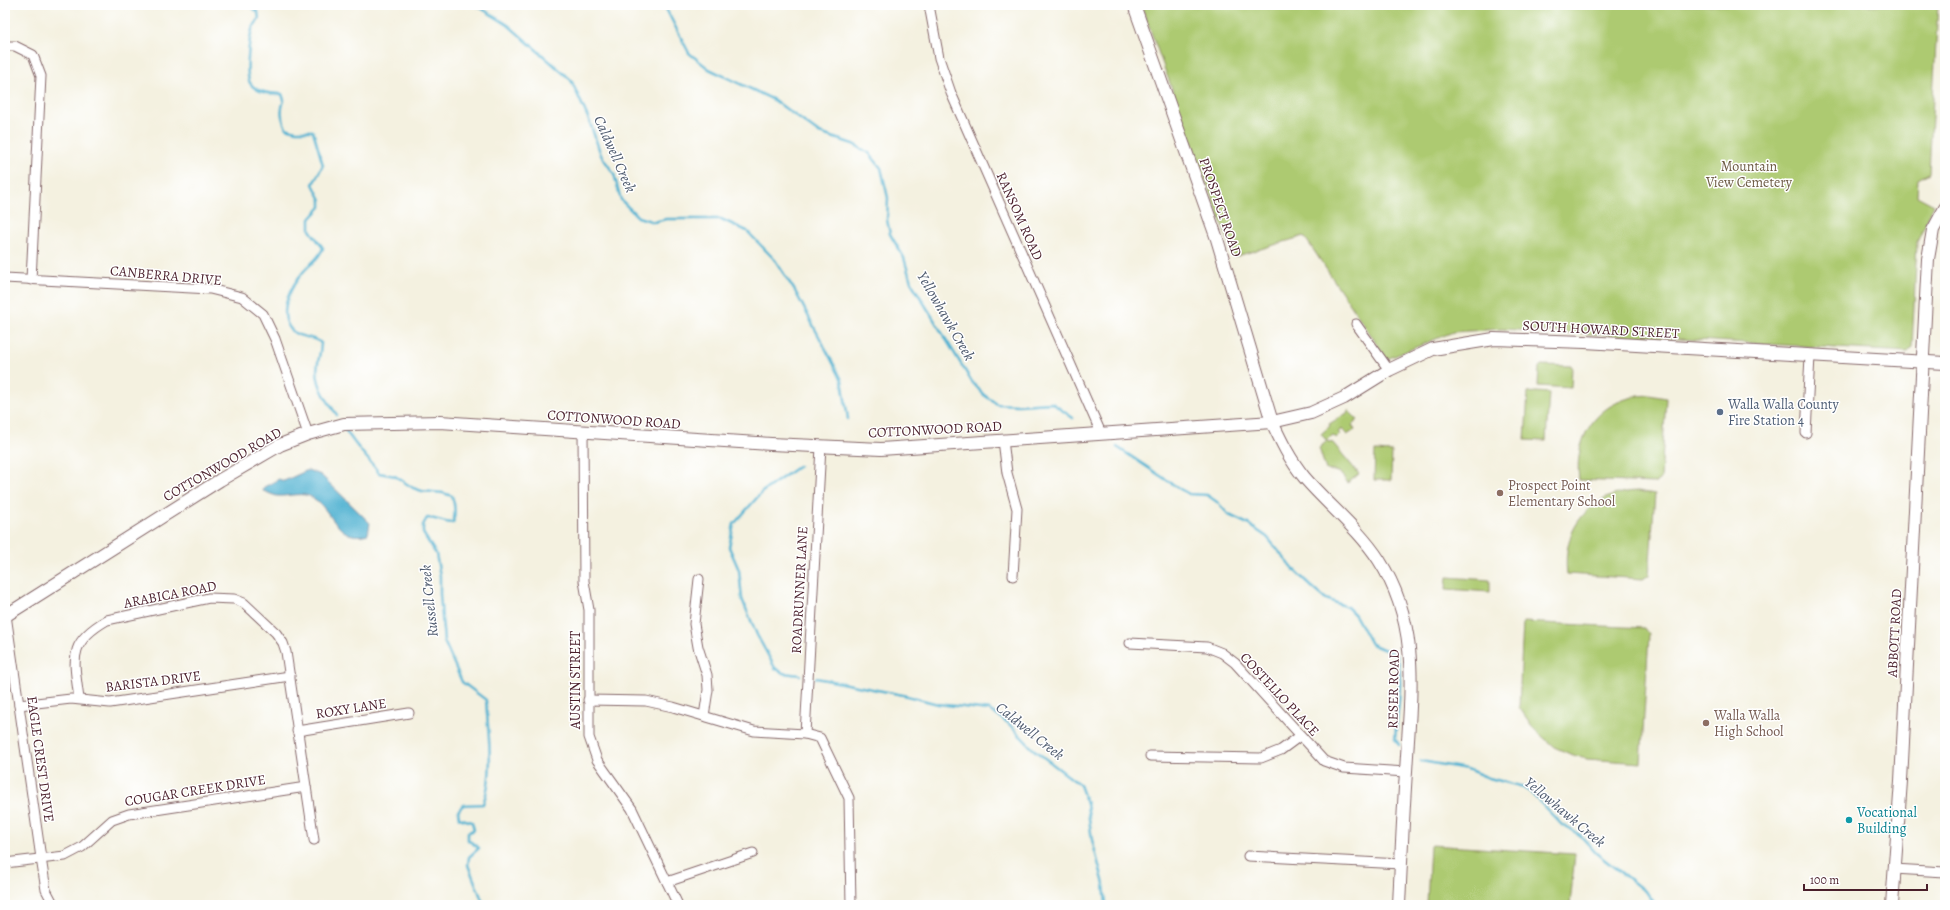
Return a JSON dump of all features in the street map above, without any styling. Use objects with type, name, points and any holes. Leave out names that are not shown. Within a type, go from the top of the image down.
[{"type":"street","name":"RANSOM ROAD","points":[[929,5],[940,58],[951,93],[1101,432]]},
{"type":"street","name":"PROSPECT ROAD","points":[[1134,5],[1217,239],[1272,422]]},
{"type":"street","points":[[5,46],[15,46],[33,55],[41,76],[31,280]]},
{"type":"street","name":"ABBOTT ROAD","points":[[1892,905],[1901,781],[1924,362],[1928,259],[1933,230],[1945,208]]},
{"type":"street","name":"CANBERRA DRIVE","points":[[5,278],[210,289],[242,297],[263,314],[275,339],[308,434]]},
{"type":"street","points":[[1356,324],[1389,370]]},
{"type":"street","name":"SOUTH HOWARD STREET","points":[[1272,422],[1318,410],[1344,398],[1389,370],[1433,350],[1494,339],[1585,342],[1945,363]]},
{"type":"street","points":[[1806,433],[1810,356]]},
{"type":"street","name":"COTTONWOOD ROAD","points":[[5,615],[220,480],[280,445],[308,434],[344,424],[440,422],[821,447],[881,449],[1101,432],[1272,422]]},
{"type":"street","name":"RESER ROAD","points":[[1272,422],[1286,449],[1304,476],[1362,538],[1378,559],[1390,579],[1404,612],[1411,667],[1399,905]]},
{"type":"street","name":"AUSTIN STREET","points":[[583,432],[584,580],[588,610],[589,737],[597,760],[632,809],[678,905]]},
{"type":"street","points":[[1003,440],[1007,473],[1017,509],[1013,576]]},
{"type":"street","name":"ROADRUNNER LANE","points":[[805,734],[821,447]]},
{"type":"street","points":[[699,579],[694,624],[698,647],[707,675],[708,690],[704,716]]},
{"type":"street","name":"ARABICA ROAD","points":[[79,699],[75,652],[79,643],[96,627],[107,620],[209,598],[234,599],[244,603],[276,633],[283,643],[286,652],[314,840]]},
{"type":"street","name":"EAGLE CREST DRIVE","points":[[5,615],[46,890],[54,905]]},
{"type":"street","name":"COSTELLO PLACE","points":[[1130,643],[1207,647],[1222,653],[1235,663],[1324,761],[1344,768],[1406,772]]},
{"type":"street","name":"BARISTA DRIVE","points":[[19,705],[79,699],[110,703],[290,676]]},
{"type":"street","points":[[588,700],[646,701],[754,731],[805,734],[820,738],[849,798],[851,905]]},
{"type":"street","name":"ROXY LANE","points":[[297,731],[409,713]]},
{"type":"street","points":[[1150,756],[1261,758],[1281,750],[1300,736]]},
{"type":"street","name":"COUGAR CREEK DRIVE","points":[[5,863],[65,856],[82,847],[112,820],[128,814],[306,786]]},
{"type":"street","points":[[667,882],[753,853]]},
{"type":"street","points":[[1248,856],[1401,864]]},
{"type":"street","points":[[1894,870],[1945,872]]},
{"type":"green space","name":"Mountain View Cemetery","points":[[1141,5],[1938,5],[1929,173],[1918,179],[1917,196],[1934,205],[1917,242],[1912,347],[1907,352],[1502,329],[1453,332],[1387,359],[1304,236],[1234,257]]},
{"type":"green space","points":[[1541,365],[1572,366],[1571,388],[1538,386],[1539,367]]},
{"type":"green space","points":[[1528,393],[1549,393],[1546,441],[1525,440]]},
{"type":"green space","points":[[1649,395],[1666,398],[1661,479],[1656,483],[1579,480],[1578,463],[1581,447],[1586,433],[1594,421],[1604,410],[1617,403],[1632,397]]},
{"type":"green space","points":[[1348,410],[1358,420],[1352,425],[1355,430],[1347,435],[1342,429],[1338,432],[1340,434],[1336,438],[1333,435],[1326,440],[1321,434],[1330,426],[1329,424],[1347,413]]},
{"type":"green space","points":[[1327,441],[1333,443],[1359,474],[1348,483],[1339,472],[1326,470],[1319,448]]},
{"type":"green space","points":[[1375,451],[1392,452],[1391,480],[1374,480]]},
{"type":"green space","points":[[1638,491],[1655,494],[1649,575],[1643,579],[1567,574],[1566,557],[1569,542],[1574,528],[1583,516],[1593,506],[1606,498],[1621,493]]},
{"type":"green space","points":[[1447,577],[1490,580],[1490,592],[1446,589]]},
{"type":"green space","points":[[1523,622],[1644,628],[1649,635],[1641,763],[1587,759],[1570,754],[1554,747],[1534,729],[1519,707]]},
{"type":"green space","points":[[1430,845],[1575,854],[1570,905],[1427,905]]},
{"type":"water","points":[[308,470],[321,475],[370,523],[368,534],[358,536],[349,534],[342,530],[326,510],[309,496],[277,496],[263,491],[264,487],[279,479],[284,481]]},
{"type":"waterway","name":"Russell Creek","points":[[248,5],[258,12],[259,19],[253,27],[249,47],[248,72],[250,83],[260,91],[282,94],[284,100],[282,114],[286,128],[296,131],[313,131],[323,165],[313,184],[321,200],[321,207],[310,219],[310,230],[323,248],[317,258],[295,283],[288,298],[285,313],[286,320],[292,331],[321,343],[317,368],[319,384],[337,415]]},
{"type":"waterway","name":"Caldwell Creek","points":[[476,5],[508,25],[571,80],[589,120],[601,155],[614,174],[621,200],[638,217],[654,222],[666,219],[721,219],[747,231],[775,260],[795,291],[842,380],[848,419]]},
{"type":"waterway","name":"Yellowhawk Creek","points":[[664,5],[689,53],[709,69],[774,100],[819,133],[853,144],[869,153],[881,168],[888,198],[887,220],[890,234],[904,258],[911,282],[972,382],[984,395],[997,404],[1018,405],[1052,403],[1073,418]]},
{"type":"waterway","name":"Russell Creek","points":[[345,429],[379,473],[395,476],[413,488],[422,491],[443,493],[452,496],[453,499],[455,512],[453,523],[427,518],[423,525],[423,533],[436,554],[440,576],[444,641],[462,682],[486,700],[490,753],[487,792],[483,804],[463,805],[458,811],[459,818],[472,822],[474,830],[468,832],[468,840],[479,848],[469,857],[468,865],[484,905]]},
{"type":"waterway","name":"Yellowhawk Creek","points":[[1117,447],[1189,494],[1207,495],[1217,502],[1229,515],[1248,524],[1267,537],[1294,570],[1313,588],[1326,599],[1347,607],[1355,615],[1371,644],[1397,655],[1400,686],[1395,739],[1399,745]]},
{"type":"waterway","name":"Caldwell Creek","points":[[799,466],[762,492],[734,524],[729,547],[739,570],[742,599],[757,635],[775,668],[783,673],[800,675]]},
{"type":"waterway","name":"Caldwell Creek","points":[[816,678],[903,695],[938,704],[989,710],[1008,723],[1033,749],[1080,785],[1087,804],[1092,840],[1104,884],[1106,905]]},
{"type":"waterway","name":"Yellowhawk Creek","points":[[1421,761],[1467,769],[1489,778],[1520,786],[1530,792],[1562,825],[1580,835],[1596,853],[1647,893],[1656,905]]},
{"type":"place","name":"Walla Walla County Fire Station 4","points":[[1720,412]]},
{"type":"place","name":"Prospect Point Elementary School","points":[[1500,493]]},
{"type":"place","name":"Walla Walla High School","points":[[1706,723]]},
{"type":"place","name":"Vocational Building","points":[[1849,820]]}]
